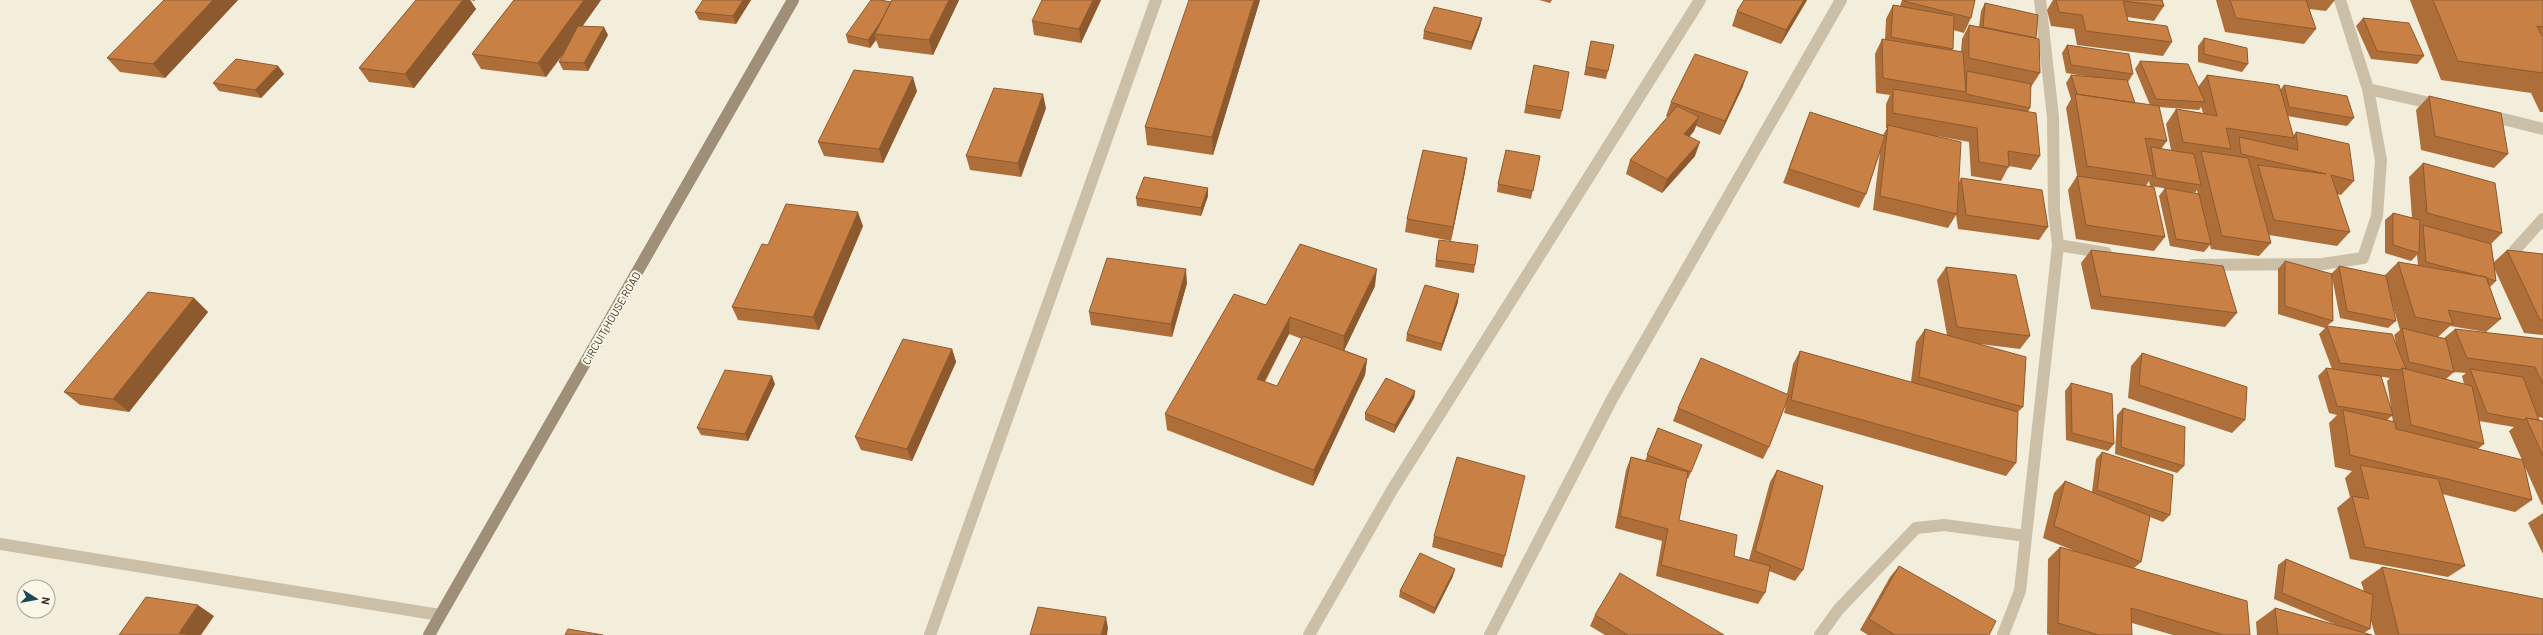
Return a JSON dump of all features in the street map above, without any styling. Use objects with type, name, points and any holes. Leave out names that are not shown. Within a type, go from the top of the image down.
[{"type":"street","name":"CIRCUIT HOUSE ROAD","points":[[429,635],[793,0]]},
{"type":"street","points":[[930,635],[1156,0]]},
{"type":"street","points":[[1309,635],[1392,490],[1700,0]]},
{"type":"street","points":[[1490,635],[1612,398],[1841,0]]},
{"type":"street","points":[[2003,635],[2020,591],[2058,245],[2054,210],[2053,117],[2040,0]]},
{"type":"street","points":[[2179,265],[2322,264],[2363,258],[2377,216],[2381,160],[2368,89],[2340,0]]},
{"type":"street","points":[[2368,89],[2452,108]]},
{"type":"street","points":[[2476,112],[2543,129]]},
{"type":"street","points":[[2515,250],[2543,219]]},
{"type":"street","points":[[2058,245],[2118,255]]},
{"type":"street","points":[[1820,635],[1838,610],[1916,528],[1944,525],[2026,536]]},
{"type":"street","points":[[0,544],[440,615]]},
{"type":"building","points":[[164,0],[213,0],[153,64],[107,58]]},
{"type":"building","points":[[416,0],[463,0],[405,74],[359,68]]},
{"type":"building","points":[[514,0],[584,0],[538,63],[472,54]]},
{"type":"building","points":[[703,0],[743,0],[733,16],[695,12]]},
{"type":"building","points":[[871,0],[891,2],[880,23],[868,40],[846,35]]},
{"type":"building","points":[[892,0],[949,0],[929,40],[875,34]]},
{"type":"building","points":[[1042,0],[1093,0],[1079,29],[1032,21]]},
{"type":"building","points":[[1189,0],[1254,0],[1212,137],[1145,127]]},
{"type":"building","points":[[1744,0],[1804,0],[1786,30],[1737,11]]},
{"type":"building","points":[[1904,0],[1975,0],[1971,18]]},
{"type":"building","points":[[2056,0],[2162,0],[2164,6],[2123,1],[2128,21],[2167,26],[2172,42],[2086,31],[2082,15],[2059,12]]},
{"type":"building","points":[[2230,0],[2306,0],[2316,29],[2236,18]]},
{"type":"building","points":[[2433,0],[2543,0],[2543,27],[2537,26],[2543,37],[2543,73],[2458,61]]},
{"type":"building","points":[[1985,3],[2038,15],[2036,38],[1983,27]]},
{"type":"building","points":[[1893,5],[1954,16],[1953,49],[1891,37]]},
{"type":"building","points":[[1434,7],[1482,18],[1472,42],[1424,31]]},
{"type":"building","points":[[2363,18],[2409,23],[2424,56],[2377,51]]},
{"type":"building","points":[[1969,25],[2039,39],[2040,73],[1969,58]]},
{"type":"building","points":[[578,26],[604,27],[584,63],[559,62]]},
{"type":"building","points":[[2204,38],[2247,48],[2248,64],[2204,54]]},
{"type":"building","points":[[1882,39],[1963,52],[1966,92],[1883,78]]},
{"type":"building","points":[[1591,41],[1614,45],[1608,71],[1586,67]]},
{"type":"building","points":[[2067,45],[2129,54],[2133,74],[2071,65]]},
{"type":"building","points":[[1695,54],[1748,72],[1725,121],[1671,102]]},
{"type":"building","points":[[236,59],[278,66],[255,90],[213,83]]},
{"type":"building","points":[[2140,61],[2188,64],[2205,102],[2156,99]]},
{"type":"building","points":[[1534,65],[1569,72],[1562,111],[1526,105]]},
{"type":"building","points":[[854,70],[913,77],[879,149],[818,142]]},
{"type":"building","points":[[1967,71],[2031,84],[2030,108],[1966,94]]},
{"type":"building","points":[[2071,75],[2127,80],[2135,103],[2077,94]]},
{"type":"building","points":[[2207,75],[2279,85],[2294,138],[2226,128],[2231,149],[2183,142],[2176,109],[2217,116]]},
{"type":"building","points":[[2284,85],[2347,96],[2354,118],[2289,107]]},
{"type":"building","points":[[994,88],[1043,94],[1018,163],[966,156]]},
{"type":"building","points":[[1893,89],[2036,113],[2040,156],[2008,151],[2009,167],[1979,162],[1977,128],[1893,113]]},
{"type":"building","points":[[2075,94],[2159,106],[2167,141],[2145,138],[2153,176],[2087,166]]},
{"type":"building","points":[[2429,96],[2501,113],[2508,154],[2435,136]]},
{"type":"building","points":[[1677,106],[1699,117],[1684,134],[1700,142],[1667,179],[1630,160]]},
{"type":"building","points":[[1810,112],[1885,136],[1866,194],[1789,169]]},
{"type":"building","points":[[1888,125],[1961,142],[1957,214],[1880,196]]},
{"type":"building","points":[[2296,132],[2349,144],[2354,181],[2331,175],[2350,232],[2274,220],[2258,165],[2326,174],[2241,154],[2239,137],[2298,150]]},
{"type":"building","points":[[2151,147],[2194,154],[2201,185],[2156,178]]},
{"type":"building","points":[[1423,150],[1467,158],[1453,227],[1407,219]]},
{"type":"building","points":[[1506,150],[1540,156],[1533,191],[1498,184]]},
{"type":"building","points":[[2201,151],[2248,158],[2271,243],[2222,236]]},
{"type":"building","points":[[2423,163],[2495,183],[2502,233],[2427,213]]},
{"type":"building","points":[[2077,176],[2154,187],[2165,237],[2086,225]]},
{"type":"building","points":[[1144,177],[1208,188],[1201,208],[1136,198]]},
{"type":"building","points":[[1961,178],[2042,190],[2048,227],[1966,215]]},
{"type":"building","points":[[2165,188],[2199,194],[2211,244],[2176,239]]},
{"type":"building","points":[[786,204],[858,212],[813,317],[732,307],[762,244],[768,245]]},
{"type":"building","points":[[2393,213],[2420,220],[2419,253],[2393,245]]},
{"type":"building","points":[[2423,225],[2491,244],[2496,281],[2486,277],[2426,262]]},
{"type":"building","points":[[1439,240],[1478,245],[1475,265],[1436,260]]},
{"type":"building","points":[[1300,244],[1377,269],[1344,336],[1290,317],[1257,379],[1277,386],[1303,336],[1367,359],[1314,470],[1165,414],[1234,294],[1266,305]]},
{"type":"building","points":[[2091,250],[2223,266],[2237,313],[2101,296]]},
{"type":"building","points":[[2507,250],[2543,254],[2543,320],[2540,320]]},
{"type":"building","points":[[1107,258],[1186,269],[1171,324],[1089,312]]},
{"type":"building","points":[[2285,261],[2332,274],[2333,321],[2285,306]]},
{"type":"building","points":[[2398,262],[2486,277],[2501,319],[2448,310],[2453,324],[2415,317]]},
{"type":"building","points":[[2339,266],[2386,276],[2396,321],[2347,311]]},
{"type":"building","points":[[1946,267],[2016,275],[2030,336],[1957,327]]},
{"type":"building","points":[[1425,285],[1459,294],[1442,344],[1407,334]]},
{"type":"building","points":[[148,292],[194,298],[113,399],[64,392]]},
{"type":"building","points":[[2327,326],[2392,334],[2406,369],[2402,368],[2399,370],[2340,363]]},
{"type":"building","points":[[2402,328],[2446,339],[2454,372],[2409,362]]},
{"type":"building","points":[[1925,329],[2026,357],[2023,407],[1919,377]]},
{"type":"building","points":[[2455,329],[2543,339],[2543,384],[2535,367],[2467,358]]},
{"type":"building","points":[[903,339],[952,349],[907,449],[855,437]]},
{"type":"building","points":[[1800,351],[2018,412],[2016,463],[1791,400]]},
{"type":"building","points":[[2142,353],[2247,387],[2245,420],[2139,385]]},
{"type":"building","points":[[1701,358],[1789,395],[1769,447],[1678,408]]},
{"type":"building","points":[[2326,368],[2381,376],[2393,415],[2337,406]]},
{"type":"building","points":[[2402,368],[2472,386],[2484,444],[2411,425]]},
{"type":"building","points":[[2470,369],[2523,377],[2539,420],[2526,418],[2524,420],[2487,413]]},
{"type":"building","points":[[725,370],[772,376],[745,434],[697,428]]},
{"type":"building","points":[[1386,378],[1415,391],[1395,425],[1365,413]]},
{"type":"building","points":[[2071,383],[2112,394],[2114,444],[2072,433]]},
{"type":"building","points":[[2123,408],[2185,427],[2184,466],[2121,447]]},
{"type":"building","points":[[2343,410],[2395,422],[2396,429],[2523,460],[2532,500],[2350,455]]},
{"type":"building","points":[[2526,418],[2543,421],[2543,456]]},
{"type":"building","points":[[1658,428],[1702,445],[1691,472],[1647,455]]},
{"type":"building","points":[[2102,452],[2173,475],[2170,515],[2097,490]]},
{"type":"building","points":[[1457,457],[1525,476],[1505,556],[1434,536]]},
{"type":"building","points":[[1631,457],[1688,472],[1679,520],[1737,535],[1734,556],[1770,566],[1765,593],[1661,565],[1668,529],[1620,516]]},
{"type":"building","points":[[2360,465],[2438,479],[2465,566],[2365,547],[2352,496],[2369,499]]},
{"type":"building","points":[[1777,470],[1823,486],[1803,570],[1755,551]]},
{"type":"building","points":[[2065,481],[2150,516],[2141,562],[2054,526]]},
{"type":"building","points":[[2060,547],[2247,601],[2250,635],[2224,635],[2131,608],[2132,635],[2099,635],[2058,623]]},
{"type":"building","points":[[1420,553],[1455,569],[1435,608],[1400,591]]},
{"type":"building","points":[[2286,559],[2373,595],[2370,629],[2282,593]]},
{"type":"building","points":[[1899,566],[1996,621],[1989,635],[1895,635],[1869,619]]},
{"type":"building","points":[[2382,567],[2543,599],[2543,635],[2399,635]]},
{"type":"building","points":[[1620,573],[1724,635],[1628,635],[1595,615]]},
{"type":"building","points":[[146,597],[198,605],[179,633],[193,635],[119,635]]},
{"type":"building","points":[[1038,607],[1106,617],[1101,635],[1030,635]]},
{"type":"building","points":[[2275,608],[2372,635],[2278,635]]},
{"type":"building","points":[[568,629],[603,635],[565,635]]}]
